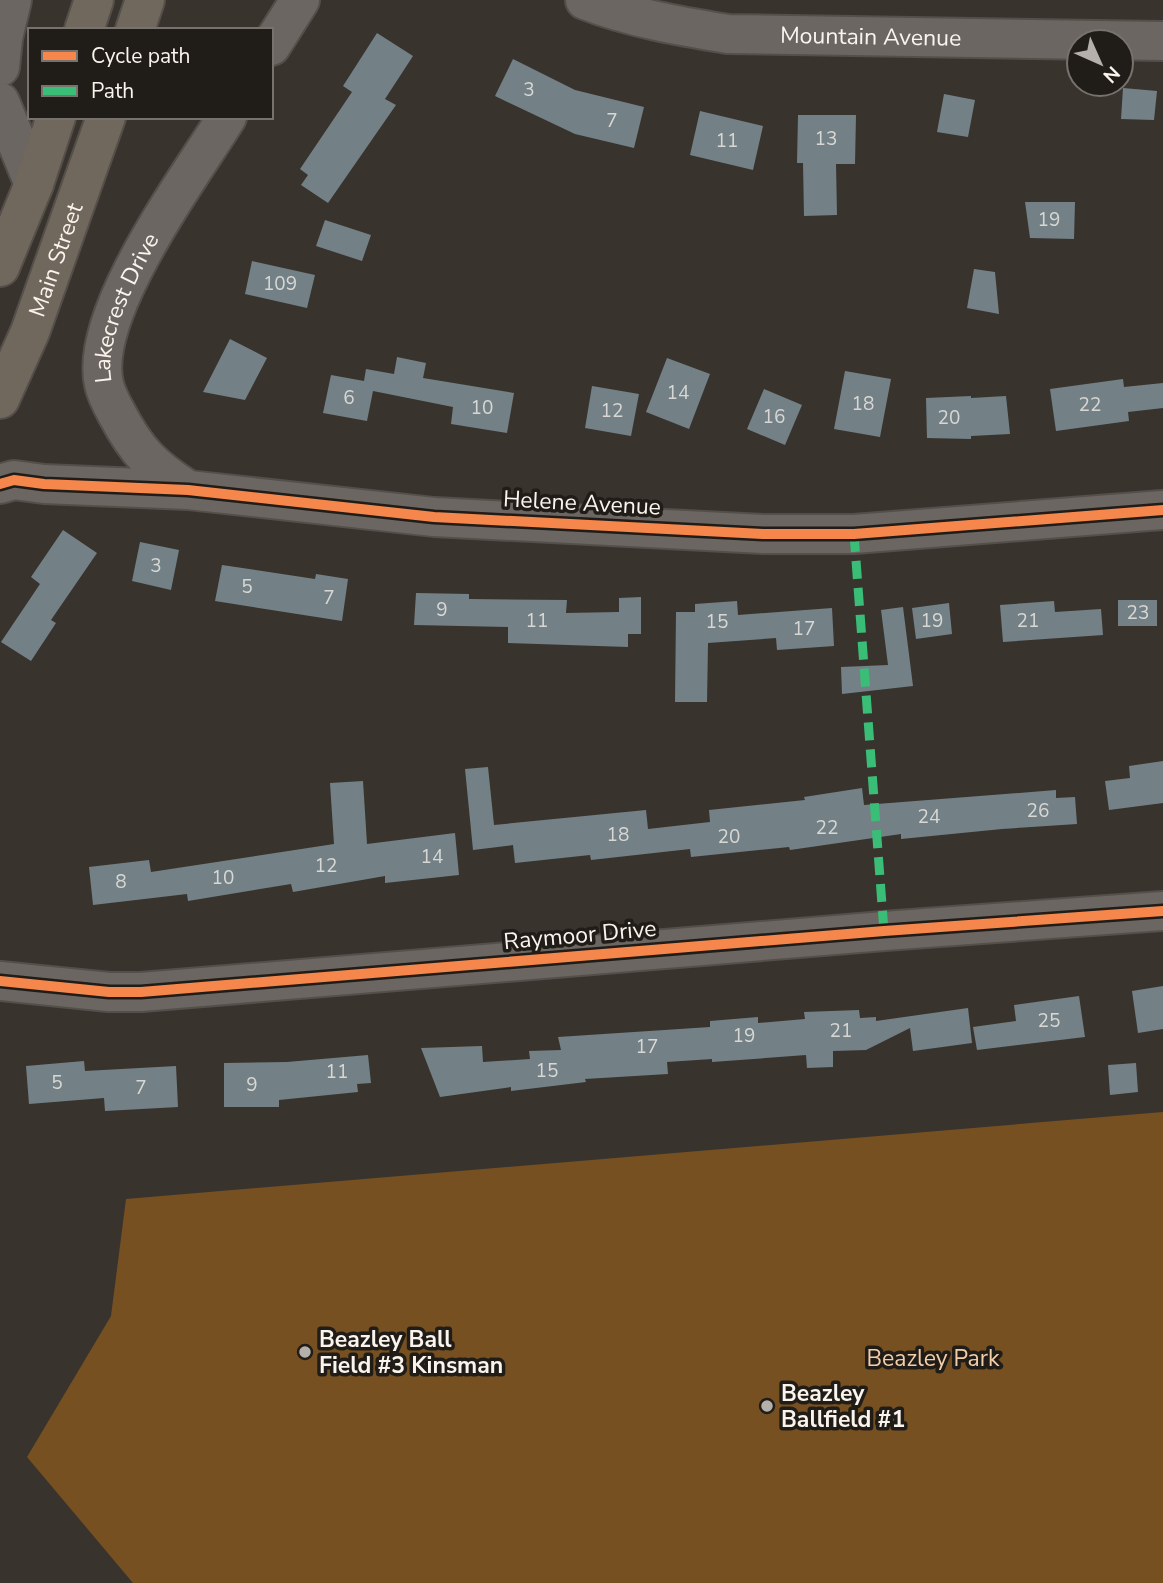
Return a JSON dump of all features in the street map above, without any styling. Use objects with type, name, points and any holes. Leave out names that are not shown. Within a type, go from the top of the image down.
[{"type":"main road","points":[[85,28],[94,0]]},
{"type":"main road","points":[[136,28],[145,0]]},
{"type":"main road","name":"Main Street","points":[[0,267],[34,184],[55,119]]},
{"type":"main road","name":"Main Street","points":[[0,399],[30,332],[105,119]]},
{"type":"street","points":[[0,67],[3,38],[12,0]]},
{"type":"street","points":[[273,43],[300,0]]},
{"type":"street","name":"Mountain Avenue","points":[[585,0],[611,10],[667,24],[728,33],[1163,41]]},
{"type":"street","points":[[0,102],[34,184]]},
{"type":"street","name":"Lakecrest Drive","points":[[188,490],[145,458],[127,434],[104,384],[103,355],[110,321],[121,293],[226,119]]},
{"type":"street","name":"Helene Avenue","points":[[0,484],[14,480],[44,484],[188,490],[434,517],[763,534],[854,534],[1163,510]]},
{"type":"street","name":"Raymoor Drive","points":[[0,981],[109,992],[141,992],[884,931],[1163,911]]},
{"type":"green space","name":"Beazley Park","points":[[1163,1112],[1163,1583],[133,1583],[27,1457],[111,1316],[126,1199]]},
{"type":"building","points":[[377,33],[413,56],[385,99],[396,105],[328,203],[301,185],[308,175],[300,169],[352,92],[343,86]]},
{"type":"building","points":[[513,59],[575,90],[644,107],[634,148],[575,134],[495,96]]},
{"type":"building","points":[[1135,89],[1157,91],[1154,120],[1121,119],[1122,98],[1135,98]]},
{"type":"building","points":[[944,94],[975,100],[968,137],[937,132]]},
{"type":"building","points":[[700,111],[763,126],[753,170],[690,155]]},
{"type":"building","points":[[798,115],[856,115],[855,164],[836,164],[837,215],[804,216],[803,163],[797,163]]},
{"type":"building","points":[[1025,202],[1075,202],[1074,239],[1030,238]]},
{"type":"building","points":[[325,220],[371,235],[362,261],[316,246]]},
{"type":"building","points":[[252,261],[315,275],[307,308],[245,294]]},
{"type":"building","points":[[974,269],[995,272],[999,314],[967,308]]},
{"type":"building","points":[[230,339],[267,358],[245,400],[203,392]]},
{"type":"building","points":[[397,357],[426,363],[423,378],[514,393],[507,433],[451,424],[453,407],[373,391],[367,421],[323,413],[331,375],[364,381],[366,369],[394,374]]},
{"type":"building","points":[[667,358],[710,374],[689,429],[646,412]]},
{"type":"building","points":[[845,371],[891,379],[880,437],[834,429]]},
{"type":"building","points":[[1123,379],[1124,387],[1163,383],[1163,408],[1128,412],[1129,421],[1056,431],[1050,389]]},
{"type":"building","points":[[592,386],[639,394],[631,436],[585,428]]},
{"type":"building","points":[[764,389],[802,405],[785,445],[747,429]]},
{"type":"building","points":[[1006,396],[1010,434],[971,436],[971,439],[927,438],[926,398]]},
{"type":"building","points":[[63,530],[97,553],[51,620],[56,623],[31,661],[1,642],[40,584],[31,577]]},
{"type":"building","points":[[140,542],[179,550],[171,590],[132,581]]},
{"type":"building","points":[[222,565],[315,579],[316,574],[348,579],[342,621],[215,601]]},
{"type":"building","points":[[416,593],[469,594],[469,599],[567,600],[566,613],[619,612],[619,598],[641,597],[641,634],[628,634],[628,647],[508,643],[508,627],[414,625]]},
{"type":"building","points":[[1118,600],[1157,600],[1157,626],[1118,626]]},
{"type":"building","points":[[737,601],[738,615],[832,608],[834,646],[777,650],[776,638],[708,643],[707,702],[675,702],[676,612],[695,612],[695,604]]},
{"type":"building","points":[[1054,601],[1055,612],[1101,609],[1103,635],[1003,642],[1000,605]]},
{"type":"building","points":[[949,603],[952,634],[916,639],[912,608]]},
{"type":"building","points":[[903,607],[913,686],[842,694],[841,667],[888,665],[881,610]]},
{"type":"building","points":[[1163,761],[1163,803],[1109,810],[1105,781],[1130,778],[1129,766]]},
{"type":"building","points":[[488,767],[494,825],[646,810],[648,829],[710,822],[709,810],[805,800],[804,797],[862,788],[864,805],[1056,790],[1056,798],[1075,797],[1077,824],[901,839],[901,834],[790,850],[789,847],[691,857],[690,849],[591,860],[590,855],[515,863],[513,845],[473,850],[465,769]]},
{"type":"building","points":[[363,781],[367,844],[455,833],[459,875],[385,883],[385,876],[293,892],[291,884],[188,901],[187,894],[93,905],[89,867],[149,860],[151,872],[334,844],[330,783]]},
{"type":"building","points":[[1163,986],[1163,1029],[1138,1033],[1132,991]]},
{"type":"building","points":[[1079,996],[1085,1037],[977,1050],[973,1027],[1016,1021],[1014,1005]]},
{"type":"building","points":[[968,1008],[972,1043],[913,1051],[910,1028],[866,1050],[833,1051],[833,1067],[807,1068],[806,1055],[712,1062],[712,1059],[667,1062],[668,1074],[585,1079],[586,1082],[511,1091],[511,1087],[440,1097],[421,1048],[482,1046],[483,1062],[530,1059],[529,1051],[561,1050],[558,1037],[710,1027],[710,1021],[758,1017],[758,1023],[805,1019],[804,1012],[859,1010],[860,1018],[876,1017],[876,1021]]},
{"type":"building","points":[[368,1055],[371,1083],[357,1084],[358,1092],[279,1100],[279,1107],[224,1107],[224,1063],[287,1062]]},
{"type":"building","points":[[84,1061],[85,1071],[176,1066],[178,1107],[105,1111],[104,1098],[29,1104],[26,1066]]},
{"type":"building","points":[[1136,1063],[1138,1092],[1110,1095],[1108,1065]]},
{"type":"marked path","points":[[854,534],[884,931]]},
{"type":"cycle path","points":[[0,484],[14,480],[44,484],[188,490],[434,517],[763,534],[854,534],[1163,510]]},
{"type":"cycle path","points":[[0,981],[109,992],[141,992],[884,931],[1163,911]]},
{"type":"place","name":"Beazley Ball Field #3 Kinsman","points":[[305,1352]]},
{"type":"place","name":"Beazley Ballfield #1","points":[[767,1406]]}]
